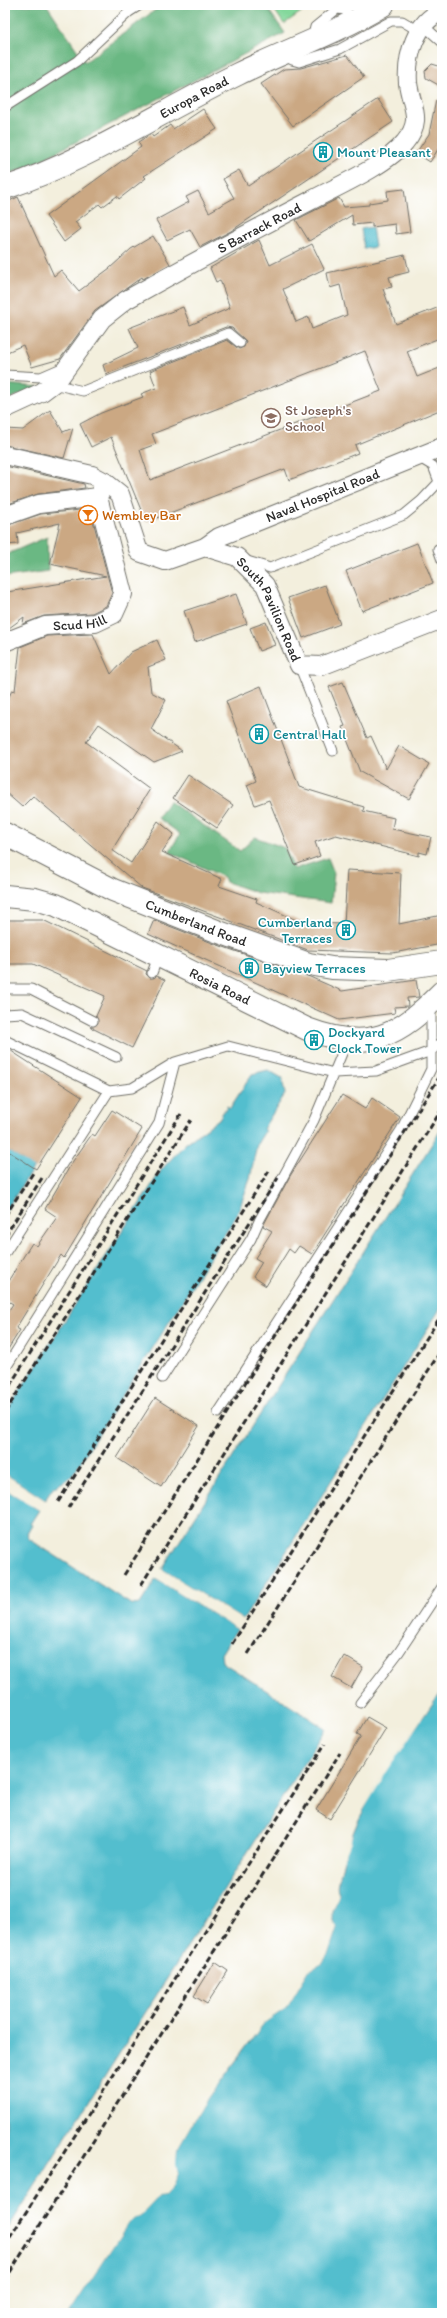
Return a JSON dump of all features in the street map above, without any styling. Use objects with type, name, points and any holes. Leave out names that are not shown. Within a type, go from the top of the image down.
[{"type":"main road","name":"Europa Road","points":[[5,188],[68,162],[238,74],[352,23],[383,5]]},
{"type":"main road","name":"Cumberland Road","points":[[5,834],[112,890],[219,932],[309,964],[332,968],[388,970],[432,964]]},
{"type":"main road","name":"Rosia Road","points":[[5,896],[35,899],[56,905],[155,965],[322,1035],[363,1040],[386,1035],[410,1022],[437,997]]},
{"type":"main road","points":[[432,964],[430,981],[437,997]]},
{"type":"street","name":"S Barrack Road","points":[[5,409],[42,392],[53,384],[102,319],[126,300],[340,185],[383,160],[404,144],[411,134],[416,118],[409,90],[408,67],[413,46],[421,28],[432,16],[442,10]]},
{"type":"street","name":"Naval Hospital Road","points":[[101,490],[120,494],[139,552],[165,561],[205,547],[219,536],[418,458],[442,447]]},
{"type":"street","points":[[5,455],[92,475],[101,490],[39,504],[5,516]]},
{"type":"street","name":"Scud Hill","points":[[5,642],[45,626],[95,623],[114,614],[123,594],[101,490]]},
{"type":"street","name":"South Pavilion Road","points":[[205,547],[237,557],[265,585],[299,665],[321,666],[442,619]]},
{"type":"lane","points":[[5,107],[77,61],[129,12],[140,5]]},
{"type":"lane","points":[[285,52],[292,60],[299,62],[340,49],[391,21],[402,21],[421,28],[442,42]]},
{"type":"lane","points":[[53,384],[83,391],[228,333],[240,342]]},
{"type":"lane","points":[[5,375],[41,377],[69,364]]},
{"type":"lane","points":[[237,557],[270,568],[404,515],[441,481],[433,466],[418,458]]},
{"type":"lane","points":[[438,549],[442,560]]},
{"type":"lane","points":[[265,585],[270,568]]},
{"type":"lane","points":[[299,665],[333,751]]},
{"type":"lane","points":[[5,989],[31,989],[93,1021]]},
{"type":"lane","points":[[218,1413],[400,1130],[431,1069],[431,1051],[437,997]]},
{"type":"lane","points":[[5,1014],[22,1014],[116,1057]]},
{"type":"lane","points":[[162,1378],[251,1239],[259,1221],[314,1120],[348,1039]]},
{"type":"lane","points":[[5,1040],[109,1091],[132,1088],[175,1062],[228,1046],[334,1073],[376,1071],[431,1051],[442,1042]]},
{"type":"lane","points":[[5,1369],[160,1123],[175,1062]]},
{"type":"lane","points":[[5,1253],[109,1091]]},
{"type":"lane","points":[[360,1702],[399,1652],[442,1587]]},
{"type":"green space","points":[[5,5],[47,5],[85,62],[162,5],[265,5],[285,33],[26,168],[5,175]]},
{"type":"green space","points":[[271,5],[311,5],[284,24]]},
{"type":"green space","points":[[5,384],[38,387],[5,401]]},
{"type":"green space","points":[[47,537],[48,571],[5,577],[5,555]]},
{"type":"green space","points":[[169,801],[240,851],[255,837],[285,848],[294,869],[328,858],[334,873],[331,903],[258,893],[226,882],[224,877],[169,852],[180,834],[158,818]]},
{"type":"water","points":[[372,227],[375,247],[364,249],[361,229]]},
{"type":"water","points":[[268,1070],[282,1078],[285,1094],[263,1129],[265,1131],[257,1144],[250,1179],[237,1215],[71,1477],[53,1488],[45,1500],[5,1474],[5,1414],[162,1169],[185,1144],[219,1119],[227,1106],[230,1108],[252,1074]]},
{"type":"water","points":[[442,1128],[442,1306],[243,1620],[162,1569]]},
{"type":"water","points":[[5,1149],[34,1167],[5,1212]]},
{"type":"water","points":[[5,1489],[39,1510],[30,1524],[32,1525],[27,1534],[29,1539],[132,1605],[140,1604],[156,1579],[237,1629],[221,1654],[222,1662],[326,1729],[5,2233]]},
{"type":"water","points":[[442,1690],[442,2313],[69,2313],[128,2223],[144,2212],[159,2196],[165,2195],[174,2185],[178,2174],[175,2164],[177,2150],[203,2105],[264,2023],[286,2008],[309,1970],[322,1963],[328,1954],[337,1927],[334,1923],[332,1912],[339,1895],[337,1889],[338,1884],[348,1847],[357,1823],[382,1777]]},
{"type":"pier","points":[[5,1474],[45,1500],[44,1502],[5,1477]]},
{"type":"pier","points":[[5,1487],[40,1509],[39,1510],[5,1489]]},
{"type":"pier","points":[[162,1569],[243,1620],[242,1622],[161,1571]]},
{"type":"pier","points":[[157,1577],[238,1628],[237,1629],[156,1579]]},
{"type":"pier","points":[[442,1688],[388,1770],[353,1827],[351,1842],[335,1887],[339,1895],[331,1911],[332,1920],[337,1927],[328,1954],[322,1963],[309,1970],[286,2008],[264,2023],[242,2051],[203,2105],[177,2150],[176,2164],[178,2174],[174,2185],[165,2195],[159,2196],[144,2212],[128,2223],[69,2313],[67,2313],[127,2222],[173,2184],[176,2174],[174,2164],[175,2149],[202,2104],[240,2050],[263,2022],[285,2007],[308,1968],[320,1961],[326,1953],[335,1928],[330,1921],[329,1911],[336,1895],[333,1887],[341,1860],[349,1841],[352,1827],[386,1769]]},
{"type":"building","points":[[347,55],[364,77],[293,126],[261,84],[284,69],[301,68]]},
{"type":"building","points":[[432,64],[442,67],[442,87],[426,78],[425,71]]},
{"type":"building","points":[[378,99],[393,122],[231,231],[200,247],[190,229],[167,240],[156,220],[189,202],[186,197],[198,191],[209,212],[234,198],[223,179],[239,170],[248,186]]},
{"type":"building","points":[[436,100],[442,101],[442,143],[430,162],[416,153],[429,134]]},
{"type":"building","points":[[203,109],[217,129],[144,176],[146,178],[119,199],[117,196],[102,207],[99,204],[75,222],[81,229],[64,242],[46,216],[141,147],[138,142],[151,134],[153,137],[170,125],[173,129]]},
{"type":"building","points":[[404,189],[410,232],[396,234],[395,224],[372,227],[372,223],[353,225],[352,215],[309,241],[296,220],[339,198],[344,207],[369,205],[369,203],[388,200],[387,191]]},
{"type":"building","points":[[18,197],[54,276],[61,270],[79,291],[110,268],[131,249],[153,236],[170,264],[143,279],[142,277],[95,311],[60,359],[32,367],[23,345],[5,353],[5,203]]},
{"type":"building","points":[[259,240],[270,265],[312,244],[324,269],[283,289],[296,322],[308,317],[312,329],[347,315],[340,285],[330,288],[327,273],[405,255],[409,272],[389,277],[392,287],[383,289],[396,324],[442,306],[442,337],[407,351],[417,377],[442,367],[442,409],[355,445],[358,453],[289,480],[285,469],[146,522],[111,437],[91,447],[80,424],[101,413],[143,397],[141,394],[156,388],[150,371],[227,340],[239,349],[244,347],[246,341],[232,328],[226,327],[106,374],[103,365],[138,348],[129,328],[183,307],[190,325],[230,308],[220,280],[216,282],[210,268]],"holes":[[[365,351],[381,391],[150,480],[140,450],[156,444],[152,434]]]},
{"type":"building","points":[[50,410],[63,432],[73,428],[64,458],[5,445],[5,429],[23,430]]},
{"type":"building","points":[[5,466],[84,484],[85,488],[38,494],[5,505]]},
{"type":"building","points":[[90,509],[112,593],[106,606],[92,613],[44,616],[23,624],[24,617],[5,631],[7,592],[106,576],[50,564],[60,523],[17,533],[18,544],[5,545],[5,526],[41,514]]},
{"type":"building","points":[[417,543],[433,583],[362,611],[346,571]]},
{"type":"building","points":[[325,585],[340,624],[303,638],[288,598]]},
{"type":"building","points":[[236,594],[247,624],[195,642],[184,611]]},
{"type":"building","points":[[266,622],[275,645],[259,651],[250,628]]},
{"type":"building","points":[[93,634],[111,674],[131,652],[157,640],[166,660],[148,667],[151,692],[166,700],[151,729],[182,751],[154,762],[99,724],[86,742],[150,789],[112,850],[131,863],[158,821],[174,834],[162,852],[222,879],[219,886],[257,899],[256,902],[303,923],[344,924],[347,870],[401,873],[399,924],[442,915],[442,944],[393,953],[308,950],[142,888],[33,796],[22,807],[5,792],[5,706],[12,690],[15,691],[20,647],[47,636]]},
{"type":"building","points":[[343,682],[367,738],[371,736],[386,769],[399,746],[429,764],[409,799],[360,772],[342,727],[345,726],[329,687]]},
{"type":"building","points":[[261,686],[299,787],[364,807],[363,811],[394,818],[392,829],[431,837],[427,854],[419,852],[419,856],[336,835],[315,842],[320,856],[295,865],[269,800],[255,805],[247,785],[256,781],[226,701]]},
{"type":"building","points":[[188,775],[233,805],[217,828],[173,798]]},
{"type":"building","points":[[5,920],[43,920],[147,971],[146,974],[150,978],[157,976],[165,980],[132,1048],[90,1027],[98,1023],[96,1016],[105,996],[33,964],[5,964]]},
{"type":"building","name":"Bayview Terraces","points":[[154,920],[215,944],[310,977],[342,991],[416,980],[419,997],[407,998],[408,1006],[394,1007],[395,1013],[339,1020],[148,934]]},
{"type":"building","points":[[5,1047],[82,1097],[36,1169],[5,1149]]},
{"type":"building","points":[[342,1095],[365,1109],[372,1098],[400,1117],[312,1254],[299,1246],[294,1253],[289,1249],[266,1286],[253,1277],[262,1262],[255,1258],[272,1231],[263,1226],[290,1176]]},
{"type":"building","points":[[112,1110],[142,1129],[64,1258],[61,1255],[16,1328],[20,1330],[5,1354],[5,1316],[13,1304],[5,1299],[5,1286],[32,1243],[37,1246],[57,1217],[45,1209],[73,1161],[92,1134],[95,1136]]},
{"type":"building","points":[[155,1398],[199,1426],[161,1487],[117,1458]]},
{"type":"building","points":[[344,1656],[363,1667],[351,1688],[332,1677]]},
{"type":"building","points":[[367,1717],[386,1728],[330,1819],[316,1810],[361,1736],[357,1734]]},
{"type":"building","points":[[215,1962],[228,1971],[207,2004],[194,1996]]},
{"type":"railway","points":[[124,1575],[442,1073]]},
{"type":"railway","points":[[141,1585],[442,1109]]},
{"type":"railway","points":[[5,1393],[181,1114]]},
{"type":"railway","points":[[5,1412],[191,1120]]},
{"type":"railway","points":[[58,1502],[269,1171]]},
{"type":"railway","points":[[5,1216],[33,1173]]},
{"type":"railway","points":[[5,1236],[42,1178]]},
{"type":"railway","points":[[68,1508],[278,1178]]},
{"type":"railway","points":[[232,1644],[442,1314]]},
{"type":"railway","points":[[248,1654],[442,1349]]},
{"type":"railway","points":[[5,2245],[325,1744]]},
{"type":"railway","points":[[5,2280],[340,1753]]},
{"type":"place","name":"Mount Pleasant","points":[[323,152]]},
{"type":"place","name":"St Joseph's School","points":[[271,418]]},
{"type":"place","name":"Wembley Bar","points":[[88,515]]},
{"type":"place","name":"Central Hall","points":[[259,734]]},
{"type":"place","name":"Cumberland Terraces","points":[[346,930]]},
{"type":"place","name":"Bayview Terraces","points":[[249,968]]},
{"type":"place","name":"Dockyard Clock Tower","points":[[314,1040]]}]
